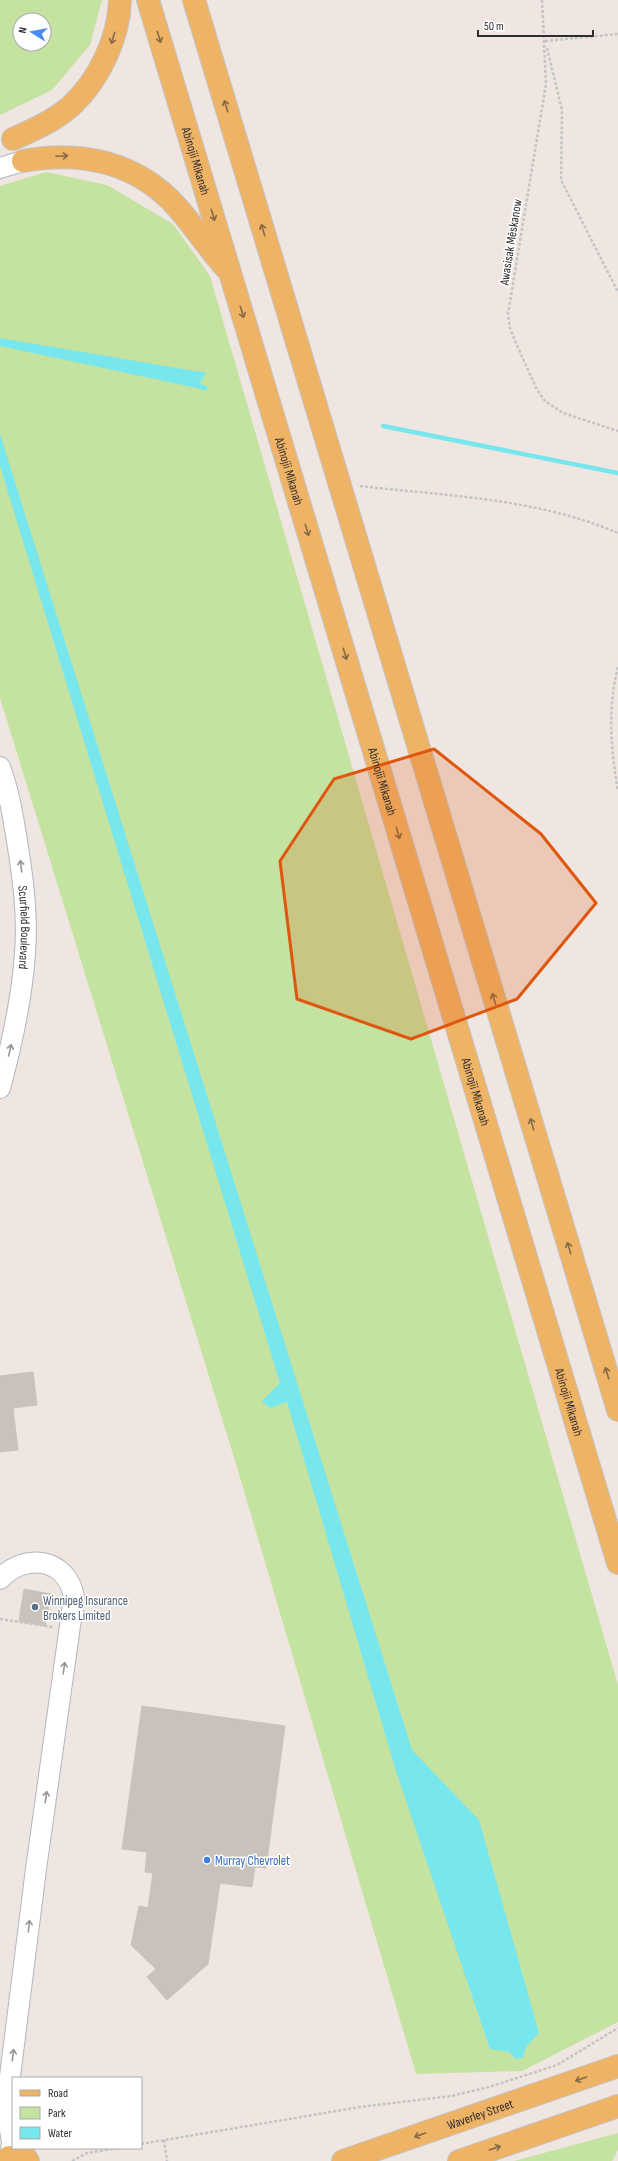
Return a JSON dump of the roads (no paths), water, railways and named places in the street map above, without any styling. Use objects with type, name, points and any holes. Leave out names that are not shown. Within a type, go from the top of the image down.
[{"type":"main road","points":[[6,141],[36,129],[55,117],[71,105],[88,86],[100,69],[109,49],[117,23],[120,0]]},
{"type":"main road","name":"Abinojii Mikanah","points":[[148,0],[618,1563]]},
{"type":"main road","points":[[194,0],[618,1410]]},
{"type":"main road","points":[[23,161],[66,156],[81,157],[116,166],[142,178],[166,195],[177,206],[231,274]]},
{"type":"main road","name":"Waverley Street","points":[[343,2161],[618,2066]]},
{"type":"main road","points":[[459,2161],[618,2106]]},
{"type":"street","points":[[0,168],[23,161]]},
{"type":"street","name":"Scurfield Boulevard","points":[[0,767],[12,806],[21,865],[26,922],[25,953],[16,1022],[0,1088]]},
{"type":"street","points":[[0,1579],[8,1570],[32,1562],[46,1563],[63,1572],[72,1586],[74,1597],[36,1869],[9,2025],[3,2102],[12,2138]]},
{"type":"water","points":[[0,338],[206,373],[197,388],[0,346]]},
{"type":"water","points":[[0,434],[412,1750],[479,1820],[539,2033],[526,2047],[523,2058],[516,2059],[509,2052],[490,2049],[396,1771],[287,1402],[270,1408],[262,1401],[280,1383],[0,466]]},
{"type":"waterway","points":[[199,386],[205,388]]},
{"type":"waterway","points":[[383,426],[618,473]]},
{"type":"place","name":"Winnipeg Insurance Brokers Limited","points":[[35,1607]]},
{"type":"place","name":"Murray Chevrolet","points":[[207,1860]]}]
